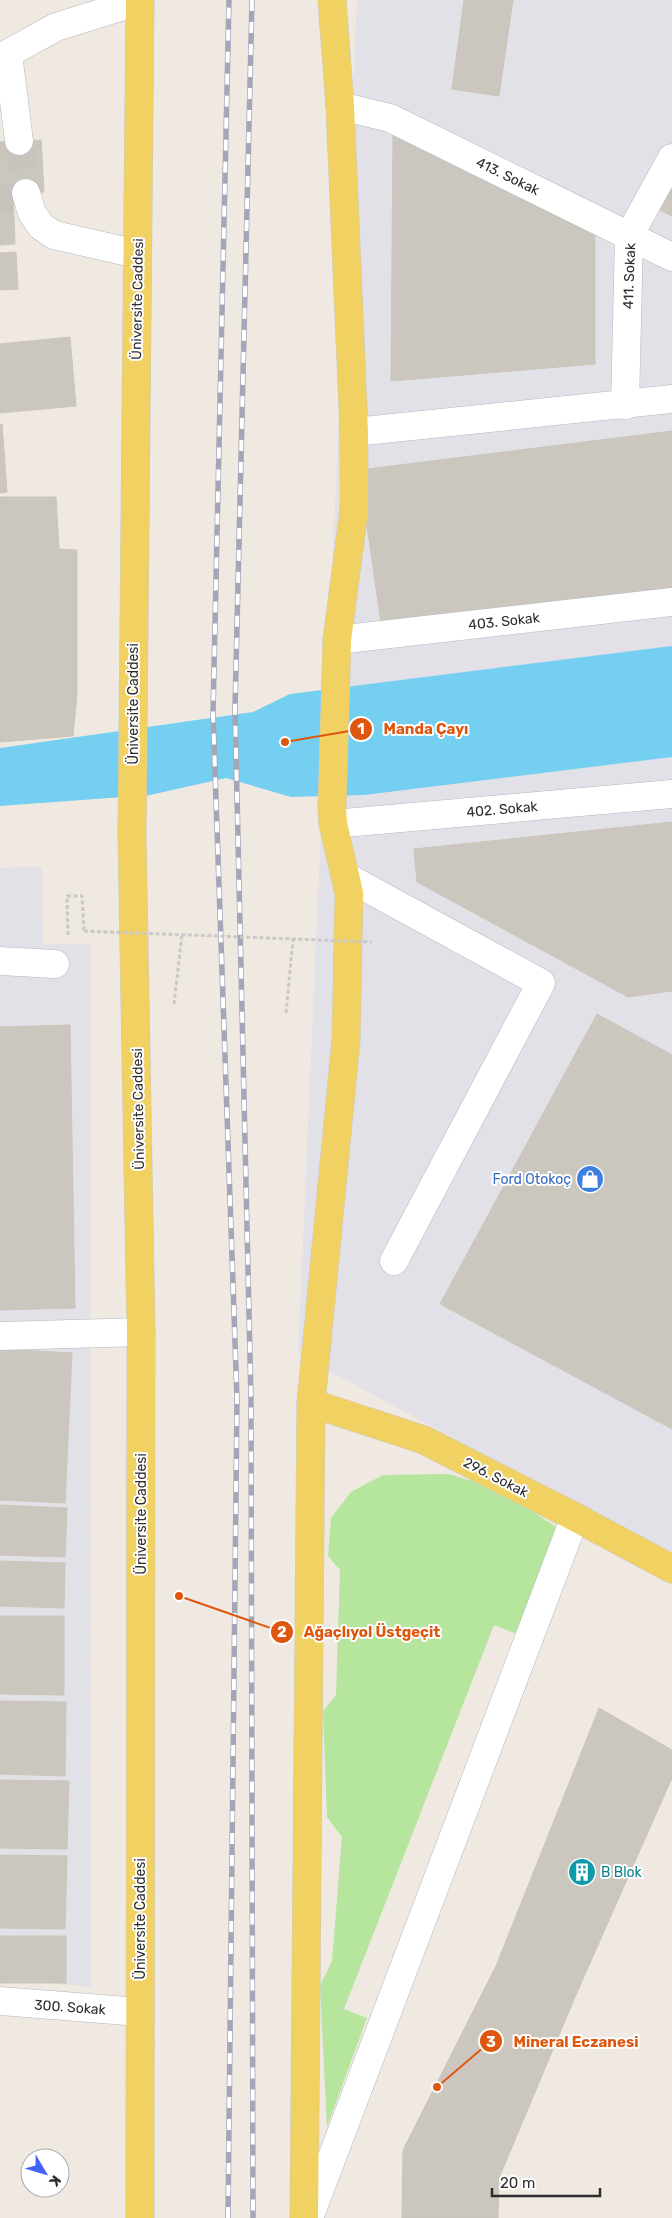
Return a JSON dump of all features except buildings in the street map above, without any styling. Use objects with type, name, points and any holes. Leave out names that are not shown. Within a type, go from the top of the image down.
[{"type":"main road","points":[[304,2218],[312,1403],[346,1040],[350,893],[333,816],[337,640],[354,510],[354,432],[340,106],[332,0]]},
{"type":"main road","name":"Üniversite Caddesi","points":[[140,1],[132,835],[141,1332],[140,2218]]},
{"type":"main road","name":"296. Sokak","points":[[312,1403],[424,1440],[575,1516],[672,1569]]},
{"type":"street","points":[[19,141],[4,56],[56,27],[140,1]]},
{"type":"street","name":"413. Sokak","points":[[340,106],[390,118],[672,257]]},
{"type":"street","name":"411. Sokak","points":[[625,405],[630,236],[672,158]]},
{"type":"street","points":[[22,196],[36,220],[54,235],[137,254]]},
{"type":"street","points":[[354,432],[672,400]]},
{"type":"street","name":"403. Sokak","points":[[337,640],[672,602]]},
{"type":"street","name":"402. Sokak","points":[[333,816],[672,794]]},
{"type":"street","points":[[345,876],[541,983],[394,1261]]},
{"type":"street","points":[[0,961],[55,964]]},
{"type":"street","points":[[0,1336],[141,1332]]},
{"type":"street","points":[[309,2218],[575,1516]]},
{"type":"street","name":"300. Sokak","points":[[0,2002],[140,2012]]},
{"type":"path","points":[[68,935],[67,896],[82,896],[84,931],[372,942]]},
{"type":"path","points":[[174,1004],[182,934]]},
{"type":"path","points":[[286,1013],[293,938]]},
{"type":"shaded area","points":[[357,0],[672,0],[672,1556],[298,1354]]},
{"type":"shaded area","points":[[42,866],[43,944],[90,944],[91,1987],[0,1978],[0,868]]},
{"type":"green space","points":[[449,1474],[500,1490],[556,1527],[517,1634],[494,1625],[344,2009],[367,2018],[327,2127],[320,1986],[332,1961],[342,1837],[327,1817],[323,1711],[336,1695],[340,1570],[328,1556],[331,1518],[351,1492],[383,1475]]},
{"type":"water","points":[[672,646],[672,757],[364,795],[291,797],[226,778],[150,795],[0,806],[0,748],[253,712],[290,694]]},
{"type":"tunnel","points":[[19,141],[26,193]]},
{"type":"tunnel","points":[[0,198],[13,198]]},
{"type":"railway","points":[[228,2218],[237,1399],[213,714],[229,0]]},
{"type":"railway","points":[[252,0],[235,709],[251,1400],[253,2218]]},
{"type":"place","name":"Manda Çayı","points":[[285,742]]},
{"type":"place","name":"Ford Otokoç","points":[[590,1179]]},
{"type":"place","name":"Ağaçlıyol Üstgeçit","points":[[179,1596]]},
{"type":"place","name":"B Blok","points":[[582,1872]]},
{"type":"place","name":"Mineral Eczanesi","points":[[437,2087]]}]
